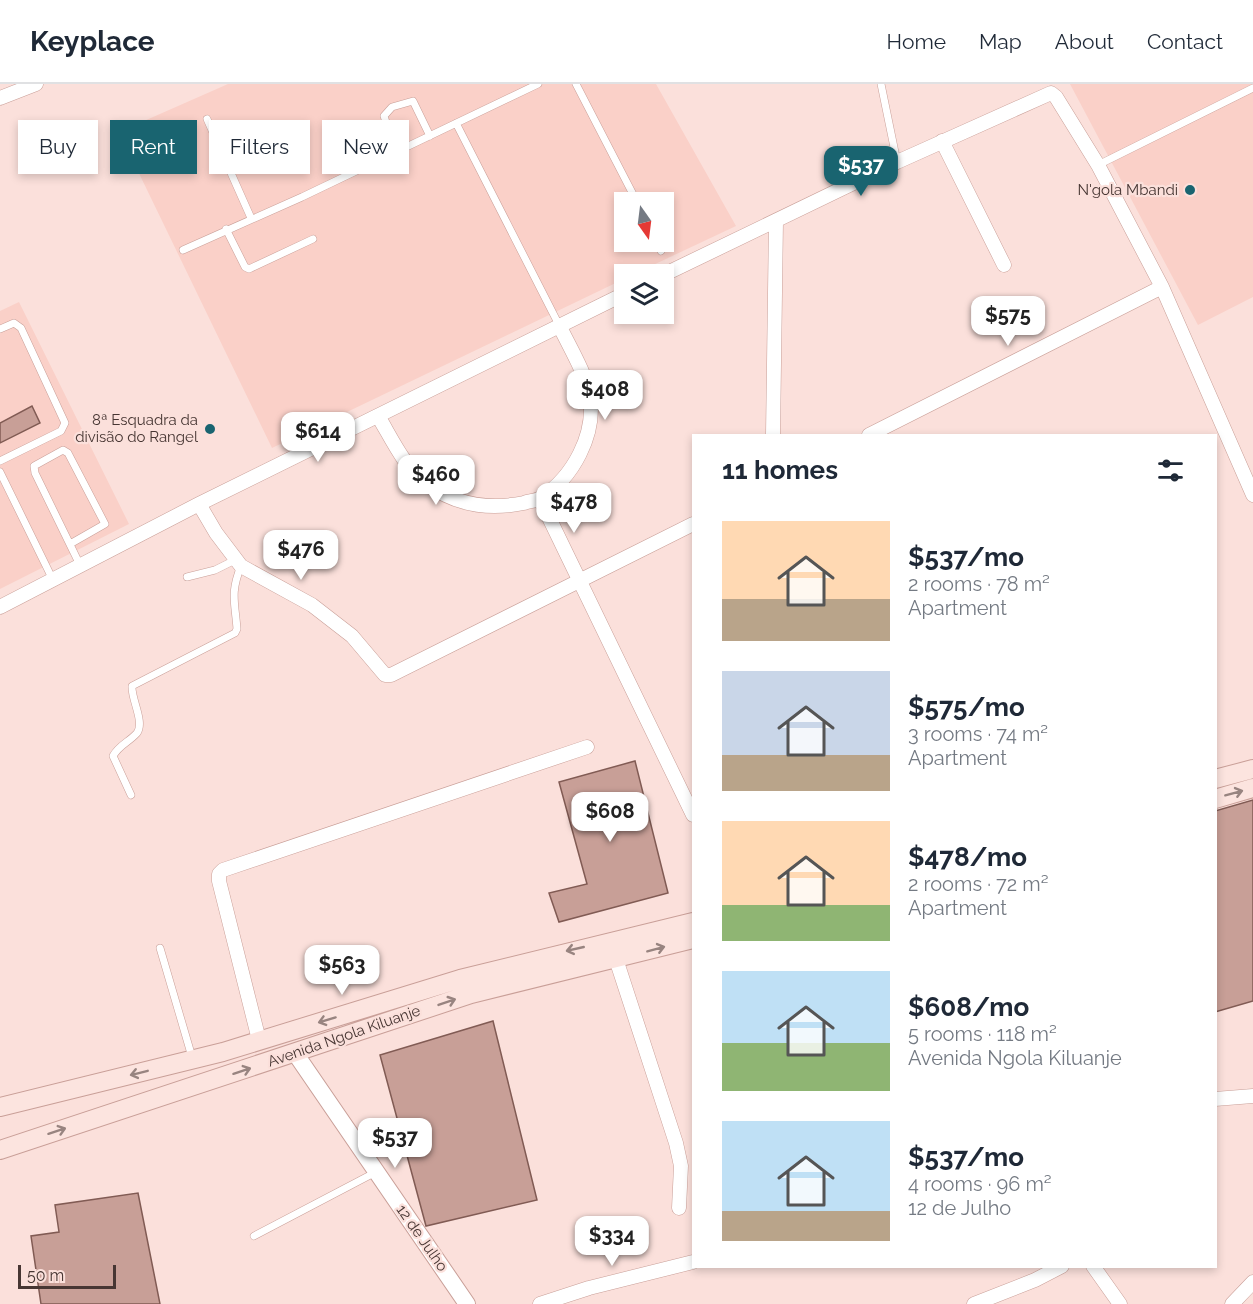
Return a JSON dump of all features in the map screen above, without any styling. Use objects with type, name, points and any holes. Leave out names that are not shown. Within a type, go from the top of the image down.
[{"type":"main road","points":[[1217,779],[1253,770]]},
{"type":"main road","points":[[1217,798],[1253,788]]},
{"type":"main road","name":"Avenida Ngola Kiluanje","points":[[0,1107],[193,1059],[460,979],[692,922]]},
{"type":"main road","name":"Avenida Ngola Kiluanje","points":[[0,1150],[471,994],[692,939]]},
{"type":"street","points":[[0,98],[36,84]]},
{"type":"street","points":[[674,270],[897,162],[1051,93],[1056,97],[1098,165],[1162,287],[1253,495]]},
{"type":"street","points":[[942,141],[1004,265]]},
{"type":"street","points":[[773,434],[776,220]]},
{"type":"street","points":[[871,434],[1162,287]]},
{"type":"street","points":[[0,607],[199,504],[614,299]]},
{"type":"street","points":[[378,416],[407,466],[427,483],[468,504],[488,508],[540,499],[562,478],[580,456],[590,415],[590,396],[584,378],[559,325]]},
{"type":"street","points":[[540,499],[692,813]]},
{"type":"street","points":[[199,504],[238,563],[312,605],[352,636],[385,675],[391,675],[579,583],[692,525]]},
{"type":"street","points":[[259,1040],[219,881],[219,874],[223,870],[587,747]]},
{"type":"street","points":[[616,959],[676,1143],[681,1166],[679,1208]]},
{"type":"street","name":"12 de Julho","points":[[295,1053],[467,1304]]},
{"type":"street","points":[[1217,1099],[1253,1096]]},
{"type":"street","points":[[540,1304],[589,1288],[692,1262]]},
{"type":"street","points":[[974,1304],[1035,1280],[1058,1268]]},
{"type":"street","points":[[1094,1268],[1120,1304]]},
{"type":"street","points":[[1232,1304],[1253,1282]]},
{"type":"lane","points":[[409,146],[538,84]]},
{"type":"lane","points":[[576,84],[632,192]]},
{"type":"lane","points":[[881,84],[897,162]]},
{"type":"lane","points":[[1098,165],[1253,88]]},
{"type":"lane","points":[[385,120],[384,116],[392,107],[413,101],[430,135]]},
{"type":"lane","points":[[207,119],[251,218]]},
{"type":"lane","points":[[456,123],[559,325]]},
{"type":"lane","points":[[183,250],[348,174]]},
{"type":"lane","points":[[226,229],[245,267],[249,269],[313,239]]},
{"type":"lane","points":[[0,329],[14,323],[21,328],[65,423],[61,431],[0,461]]},
{"type":"lane","points":[[70,544],[105,524],[68,453],[63,450],[34,466],[70,544],[80,565]]},
{"type":"lane","points":[[0,472],[52,580]]},
{"type":"lane","points":[[131,795],[113,756],[117,748],[137,732],[140,723],[132,686],[235,633],[237,629],[232,598],[238,563],[187,577]]},
{"type":"lane","points":[[160,948],[193,1059]]},
{"type":"lane","points":[[254,1236],[376,1172]]},
{"type":"shaded area","points":[[228,84],[656,84],[736,226],[655,264],[614,264],[614,284],[272,448],[139,174],[197,174],[197,120],[146,120]]},
{"type":"shaded area","name":"N'gola Mbandi","points":[[1070,84],[1253,84],[1253,297],[1198,325]]},
{"type":"shaded area","points":[[19,302],[129,524],[0,589],[0,311]]},
{"type":"building","points":[[32,406],[40,423],[0,443],[0,423]]},
{"type":"building","points":[[635,761],[668,893],[559,922],[549,893],[587,884],[559,782]]},
{"type":"building","points":[[1253,800],[1253,1001],[1217,1011],[1217,810]]},
{"type":"building","points":[[493,1021],[537,1200],[426,1226],[380,1055]]},
{"type":"building","points":[[138,1193],[160,1304],[41,1304],[31,1236],[59,1232],[55,1205]]},
{"type":"place","name":"N'gola Mbandi","points":[[1190,190]]},
{"type":"place","name":"8ª Esquadra da divisão do Rangel","points":[[210,429]]}]
